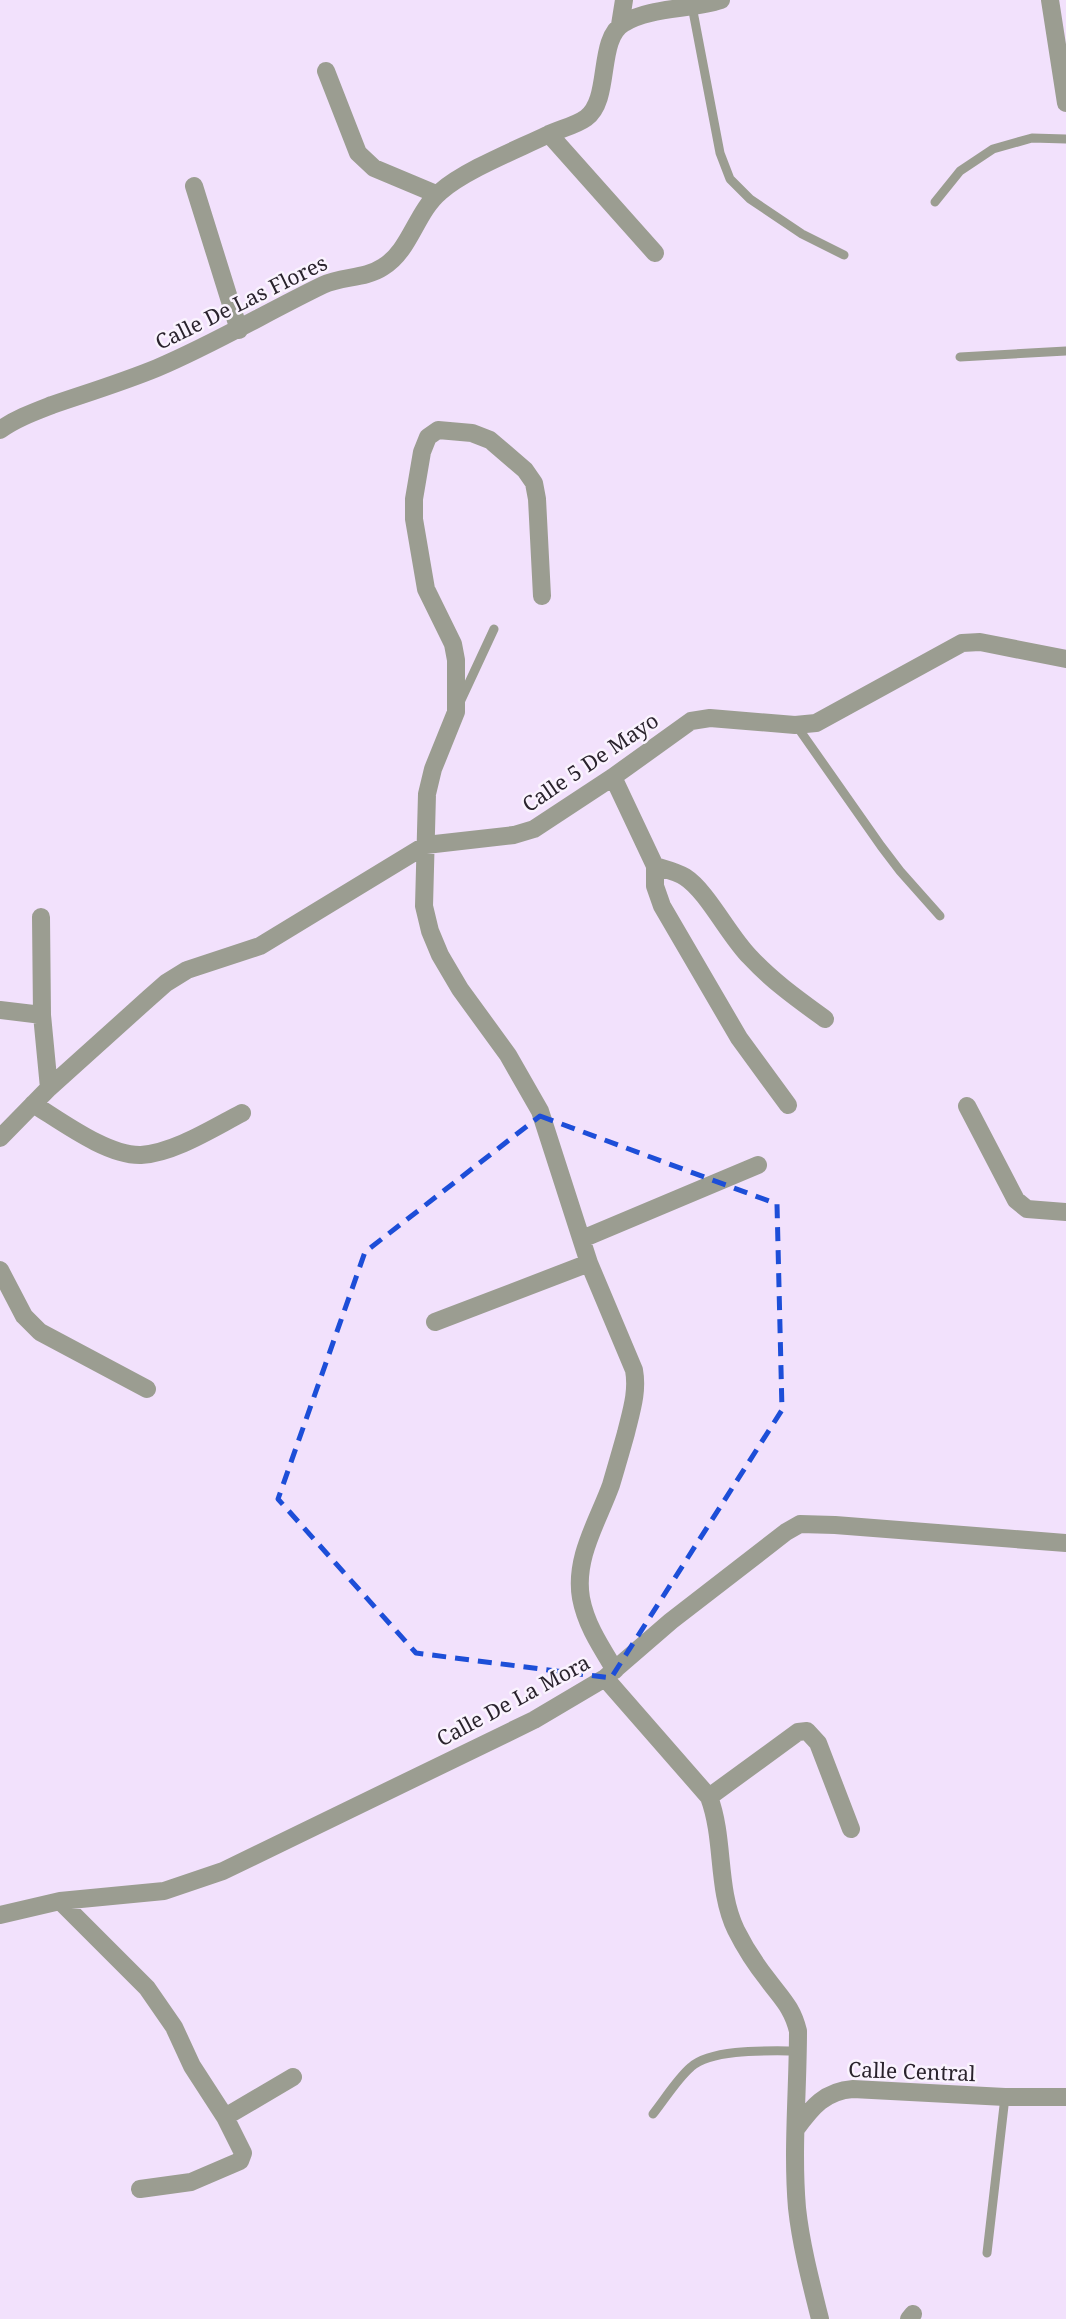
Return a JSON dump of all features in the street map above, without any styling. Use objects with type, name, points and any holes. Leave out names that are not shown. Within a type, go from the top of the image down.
[{"type":"street","name":"Calle De Las Flores","points":[[0,430],[33,413],[156,369],[239,330],[325,284],[372,274],[386,266],[399,252],[436,194],[452,181],[549,134],[583,121],[592,113],[597,102],[611,39],[620,25],[624,0]]},
{"type":"street","points":[[620,25],[634,17],[721,0]]},
{"type":"street","points":[[1050,0],[1066,103]]},
{"type":"street","points":[[326,71],[358,153],[380,171],[436,194]]},
{"type":"street","points":[[549,134],[655,253]]},
{"type":"street","points":[[194,186],[239,330]]},
{"type":"street","points":[[542,596],[534,483],[525,470],[490,440],[472,433],[438,430],[428,437],[422,452],[414,499],[414,519],[426,589],[453,644],[456,660],[456,712],[433,769],[427,794],[424,906],[440,955],[460,989],[508,1055],[540,1111],[589,1263],[636,1381],[634,1403],[622,1446],[580,1568],[581,1599],[610,1674],[709,1797],[715,1814],[722,1883],[736,1929],[756,1964],[788,2003],[795,2017],[798,2031],[798,2211],[820,2319]]},
{"type":"street","name":"Calle 5 De Mayo","points":[[0,1138],[49,1088],[166,983],[187,970],[260,946],[426,845],[514,835],[534,829],[691,721],[710,718],[795,725],[816,723],[962,642],[980,642],[1066,659]]},
{"type":"street","points":[[613,777],[655,866],[655,886],[662,906],[739,1038],[788,1105]]},
{"type":"street","points":[[655,866],[684,876],[697,886],[748,956],[825,1020]]},
{"type":"street","points":[[41,917],[42,1015],[49,1088]]},
{"type":"street","points":[[0,1010],[42,1015]]},
{"type":"street","points":[[33,1104],[94,1140],[115,1150],[140,1155],[189,1140],[242,1113]]},
{"type":"street","points":[[967,1106],[1016,1200],[1027,1209],[1066,1212]]},
{"type":"street","points":[[582,1239],[758,1165]]},
{"type":"street","points":[[435,1322],[589,1263]]},
{"type":"street","points":[[0,1270],[24,1316],[40,1332],[147,1389]]},
{"type":"street","name":"Calle De La Mora","points":[[0,1915],[60,1901],[164,1891],[223,1871],[534,1720],[610,1674],[671,1621],[800,1524],[1066,1543]]},
{"type":"street","points":[[709,1797],[798,1732],[807,1731],[818,1743],[851,1829]]},
{"type":"street","points":[[60,1901],[147,1988],[174,2027],[192,2066],[225,2117],[243,2153],[240,2161],[191,2182],[140,2189]]},
{"type":"street","points":[[225,2117],[293,2077]]},
{"type":"street","name":"Calle Central","points":[[796,2129],[813,2106],[839,2090],[1066,2097]]},
{"type":"lane","points":[[692,6],[720,153],[730,179],[750,199],[802,234],[844,255]]},
{"type":"lane","points":[[935,202],[960,171],[993,149],[1032,138],[1066,139]]},
{"type":"lane","points":[[960,357],[1066,351]]},
{"type":"lane","points":[[456,712],[494,629]]},
{"type":"lane","points":[[795,725],[894,863],[940,916]]},
{"type":"lane","points":[[653,2114],[692,2065],[721,2054],[798,2051]]},
{"type":"lane","points":[[987,2253],[1004,2097]]},
{"type":"highlighted area","points":[[540,1116],[777,1204],[782,1410],[611,1678],[416,1653],[278,1499],[365,1252]]}]
